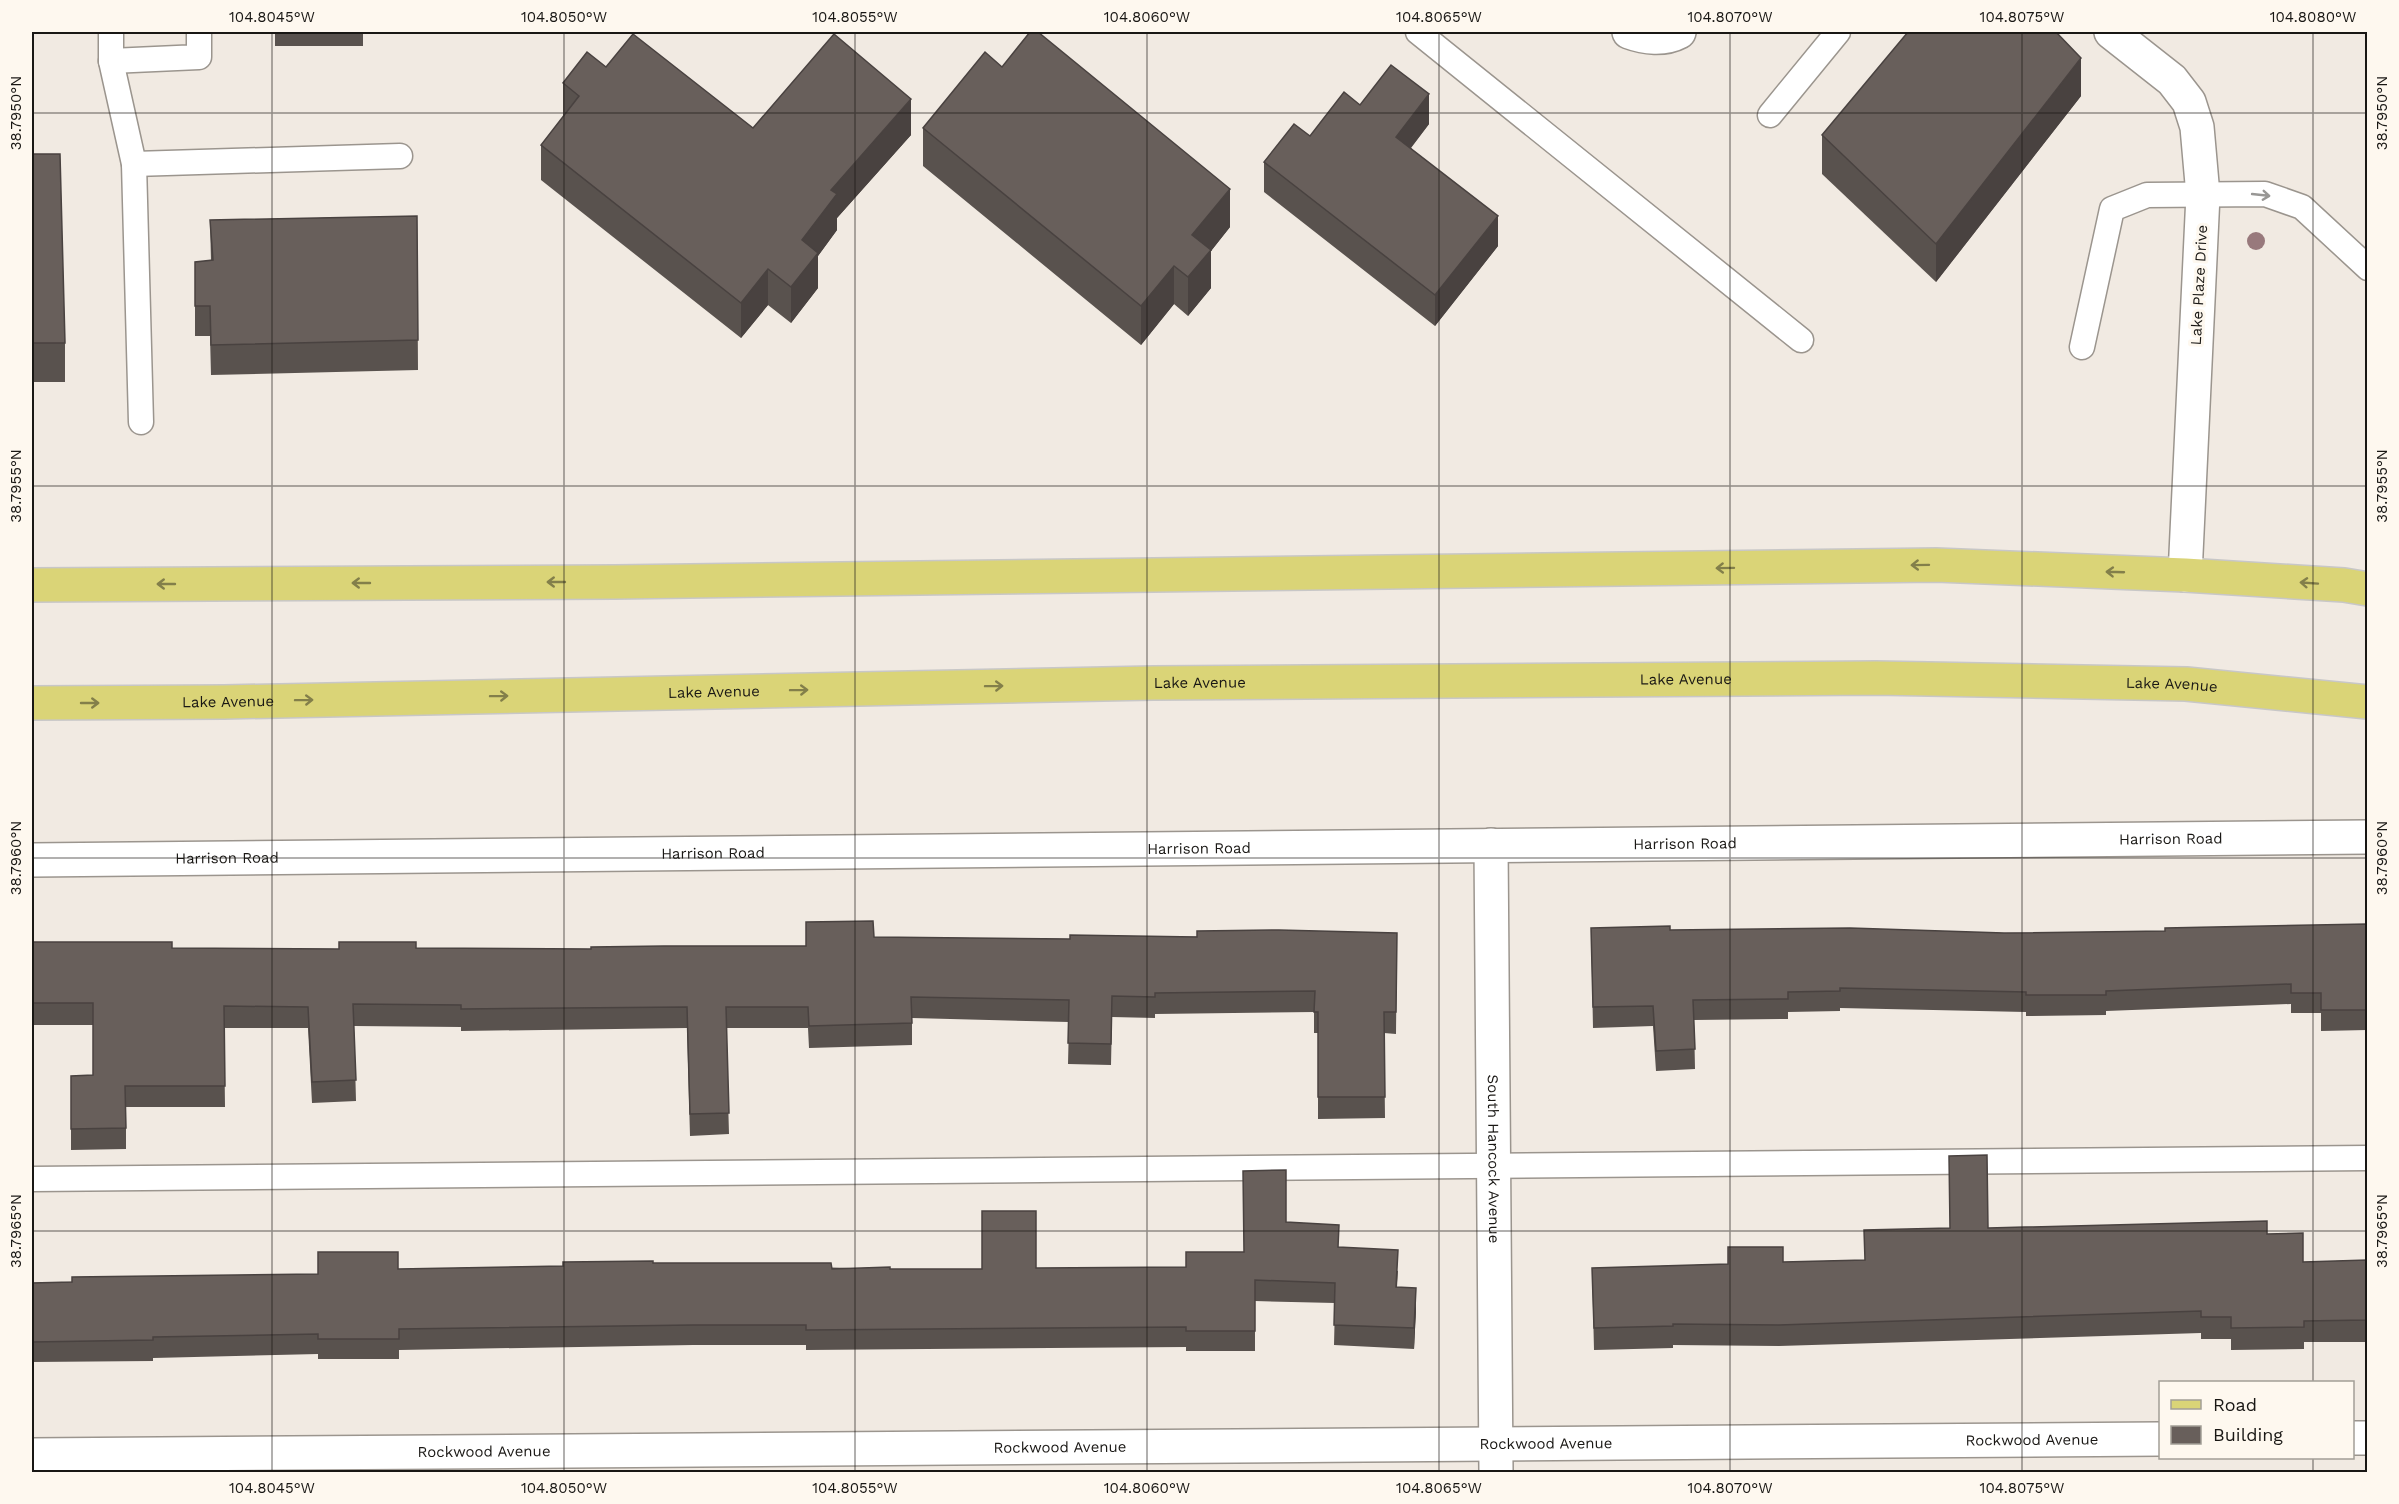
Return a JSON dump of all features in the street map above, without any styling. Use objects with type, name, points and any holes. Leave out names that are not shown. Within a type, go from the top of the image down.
[{"type":"main road","points":[[32,585],[615,582],[1936,565],[2185,574],[2344,585],[2367,589]]},
{"type":"main road","name":"Lake Avenue","points":[[32,703],[225,702],[1153,682],[1864,678],[2186,684],[2367,702]]},
{"type":"street","points":[[1629,32],[1642,36],[1670,36],[1679,32]]},
{"type":"street","name":"Lake Plaze Drive","points":[[2111,32],[2172,80],[2188,102],[2197,127],[2203,195],[2185,574]]},
{"type":"street","name":"Harrison Road","points":[[32,860],[2367,837]]},
{"type":"street","name":"South Hancock Avenue","points":[[1491,845],[1496,1458]]},
{"type":"street","name":"Rockwood Avenue","points":[[32,1455],[1496,1458],[2159,1439]]},
{"type":"lane","points":[[111,32],[111,61],[134,164],[141,422]]},
{"type":"lane","points":[[111,61],[199,57],[199,32]]},
{"type":"lane","points":[[1418,32],[1801,340]]},
{"type":"lane","points":[[1770,116],[1838,32]]},
{"type":"lane","points":[[134,164],[400,156]]},
{"type":"lane","points":[[2082,347],[2112,209],[2147,195],[2265,194],[2302,207],[2367,268]]},
{"type":"lane","points":[[32,1179],[2367,1158]]},
{"type":"building","points":[[1030,32],[1038,32],[1230,189],[1192,235],[1211,250],[1188,277],[1174,266],[1141,306],[923,128],[985,52],[1002,67]]},
{"type":"building","points":[[1908,32],[2056,32],[2081,58],[1936,244],[1822,135]]},
{"type":"building","points":[[633,34],[753,128],[834,34],[911,99],[831,190],[837,194],[802,240],[818,253],[791,287],[768,269],[741,303],[541,145],[579,96],[563,83],[587,52],[606,67]]},
{"type":"building","points":[[1391,65],[1429,94],[1396,137],[1498,216],[1435,295],[1264,162],[1294,124],[1310,136],[1344,92],[1360,105]]},
{"type":"building","points":[[32,154],[60,154],[65,343],[32,343]]},
{"type":"building","points":[[417,216],[418,340],[211,345],[210,306],[195,306],[195,262],[213,260],[210,220]]},
{"type":"building","points":[[873,921],[874,937],[1070,939],[1070,935],[1197,937],[1197,931],[1279,930],[1397,933],[1396,1012],[1384,1012],[1385,1097],[1318,1097],[1318,1012],[1314,1012],[1315,991],[1155,993],[1155,997],[1112,996],[1111,1044],[1068,1043],[1069,1000],[911,997],[912,1023],[809,1026],[808,1007],[726,1007],[729,1113],[690,1114],[687,1007],[461,1009],[461,1005],[353,1004],[356,1080],[312,1082],[308,1007],[224,1006],[225,1086],[125,1086],[126,1128],[71,1129],[71,1076],[93,1075],[93,1003],[32,1003],[32,942],[172,942],[172,948],[339,949],[339,942],[416,942],[416,948],[591,949],[591,947],[806,946],[806,922]]},
{"type":"building","points":[[2367,924],[2367,1010],[2321,1010],[2321,993],[2291,993],[2291,984],[2106,991],[2106,995],[2026,995],[2026,992],[1840,988],[1840,991],[1788,992],[1788,999],[1693,1000],[1695,1049],[1656,1051],[1653,1006],[1593,1007],[1591,928],[1670,926],[1670,930],[1850,928],[2004,933],[2165,931],[2165,928]]},
{"type":"building","points":[[1987,1155],[1988,1228],[2267,1221],[2267,1234],[2303,1233],[2303,1262],[2367,1260],[2367,1320],[2304,1321],[2304,1327],[2231,1328],[2231,1317],[2201,1317],[2201,1311],[1779,1325],[1673,1324],[1673,1326],[1594,1328],[1592,1268],[1728,1264],[1728,1247],[1783,1247],[1783,1262],[1865,1260],[1864,1230],[1950,1228],[1949,1156]]},
{"type":"building","points":[[1286,1170],[1286,1222],[1339,1225],[1338,1247],[1398,1250],[1396,1287],[1416,1288],[1414,1328],[1334,1325],[1335,1283],[1255,1280],[1255,1331],[1186,1331],[1186,1327],[806,1330],[806,1325],[693,1325],[399,1329],[399,1339],[318,1339],[318,1334],[32,1342],[32,1283],[72,1282],[72,1277],[318,1274],[318,1252],[398,1252],[398,1269],[563,1266],[563,1262],[653,1261],[653,1263],[831,1263],[832,1269],[890,1267],[890,1269],[982,1269],[982,1211],[1036,1211],[1036,1268],[1186,1267],[1186,1252],[1244,1252],[1243,1171]]}]
